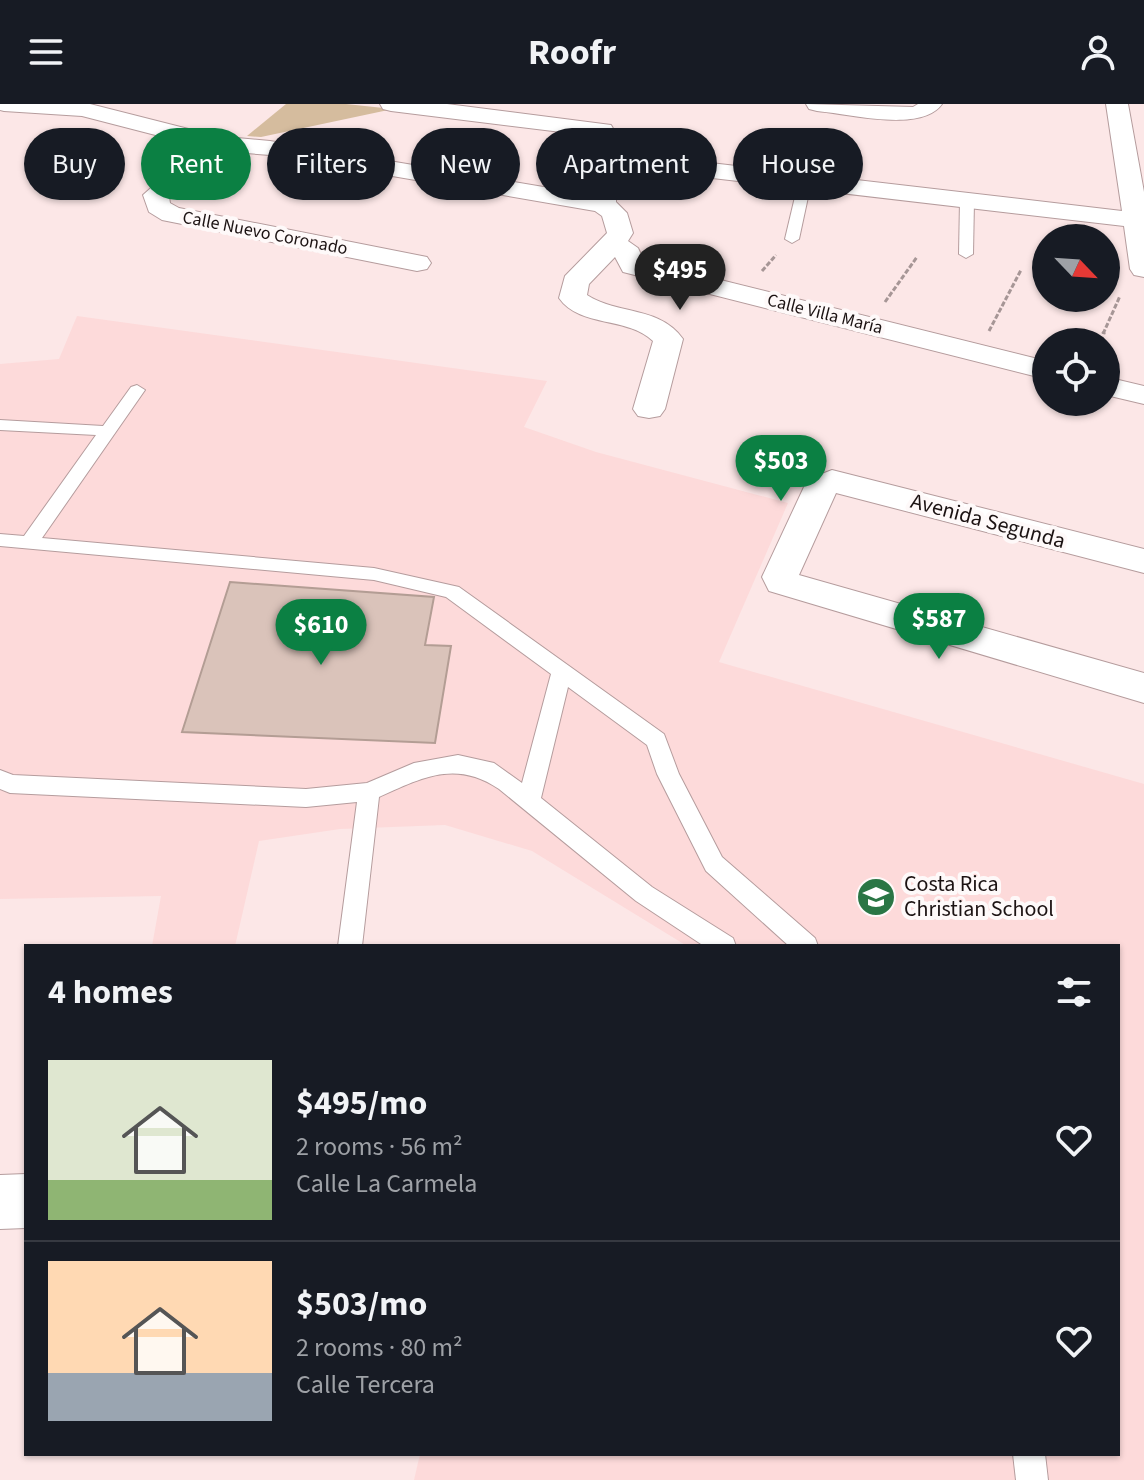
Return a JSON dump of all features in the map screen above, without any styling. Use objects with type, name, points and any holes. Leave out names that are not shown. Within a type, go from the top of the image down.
[{"type":"street","points":[[4,104],[82,109],[157,128]]},
{"type":"street","points":[[391,104],[594,128]]},
{"type":"street","points":[[817,104],[913,114],[924,111],[931,104]]},
{"type":"street","points":[[1127,121],[1144,269]]},
{"type":"street","points":[[251,146],[603,205],[614,213],[620,233],[575,282],[573,298],[586,307],[654,326],[668,339],[649,409]]},
{"type":"street","points":[[863,190],[1140,221]]},
{"type":"street","name":"Calle Nuevo Coronado","points":[[157,200],[158,207],[171,214],[417,263]]},
{"type":"street","points":[[603,200],[603,205]]},
{"type":"street","name":"Calle Villa María","points":[[614,243],[628,254],[633,266],[1032,366]]},
{"type":"street","points":[[1120,389],[1144,395]]},
{"type":"street","name":"Avenida Segunda","points":[[1144,561],[832,481],[821,487],[780,577],[782,582],[791,586],[1144,688]]},
{"type":"street","points":[[0,1202],[24,1201]]},
{"type":"lane","points":[[792,239],[800,200]]},
{"type":"lane","points":[[966,254],[967,201]]},
{"type":"lane","points":[[29,543],[137,390]]},
{"type":"lane","points":[[0,425],[107,431]]},
{"type":"lane","points":[[0,540],[374,574],[452,592],[656,740],[668,774],[714,864],[804,944]]},
{"type":"lane","points":[[529,800],[561,673]]},
{"type":"lane","points":[[0,779],[10,784],[306,798],[369,792],[414,772],[458,763],[486,769],[644,894],[721,944]]},
{"type":"lane","points":[[350,944],[369,792]]},
{"type":"lane","points":[[1029,1456],[1032,1480]]},
{"type":"path","points":[[867,325],[917,257]]},
{"type":"path","points":[[978,353],[1021,270]]},
{"type":"shaded area","points":[[286,104],[346,104],[393,109],[303,128],[267,128],[267,136],[261,137],[251,136],[251,133]]},
{"type":"shaded area","name":"Costa Rica Christian School","points":[[77,316],[547,381],[524,427],[596,452],[788,503],[719,662],[1144,784],[1144,1480],[414,1480],[420,1456],[1120,1456],[1120,944],[684,944],[532,851],[445,825],[340,829],[259,841],[235,944],[152,944],[161,896],[0,899],[0,364],[59,359]]},
{"type":"building","points":[[230,582],[434,597],[425,645],[451,646],[435,743],[182,732]]},
{"type":"place","name":"Costa Rica Christian School","points":[[876,897]]}]
